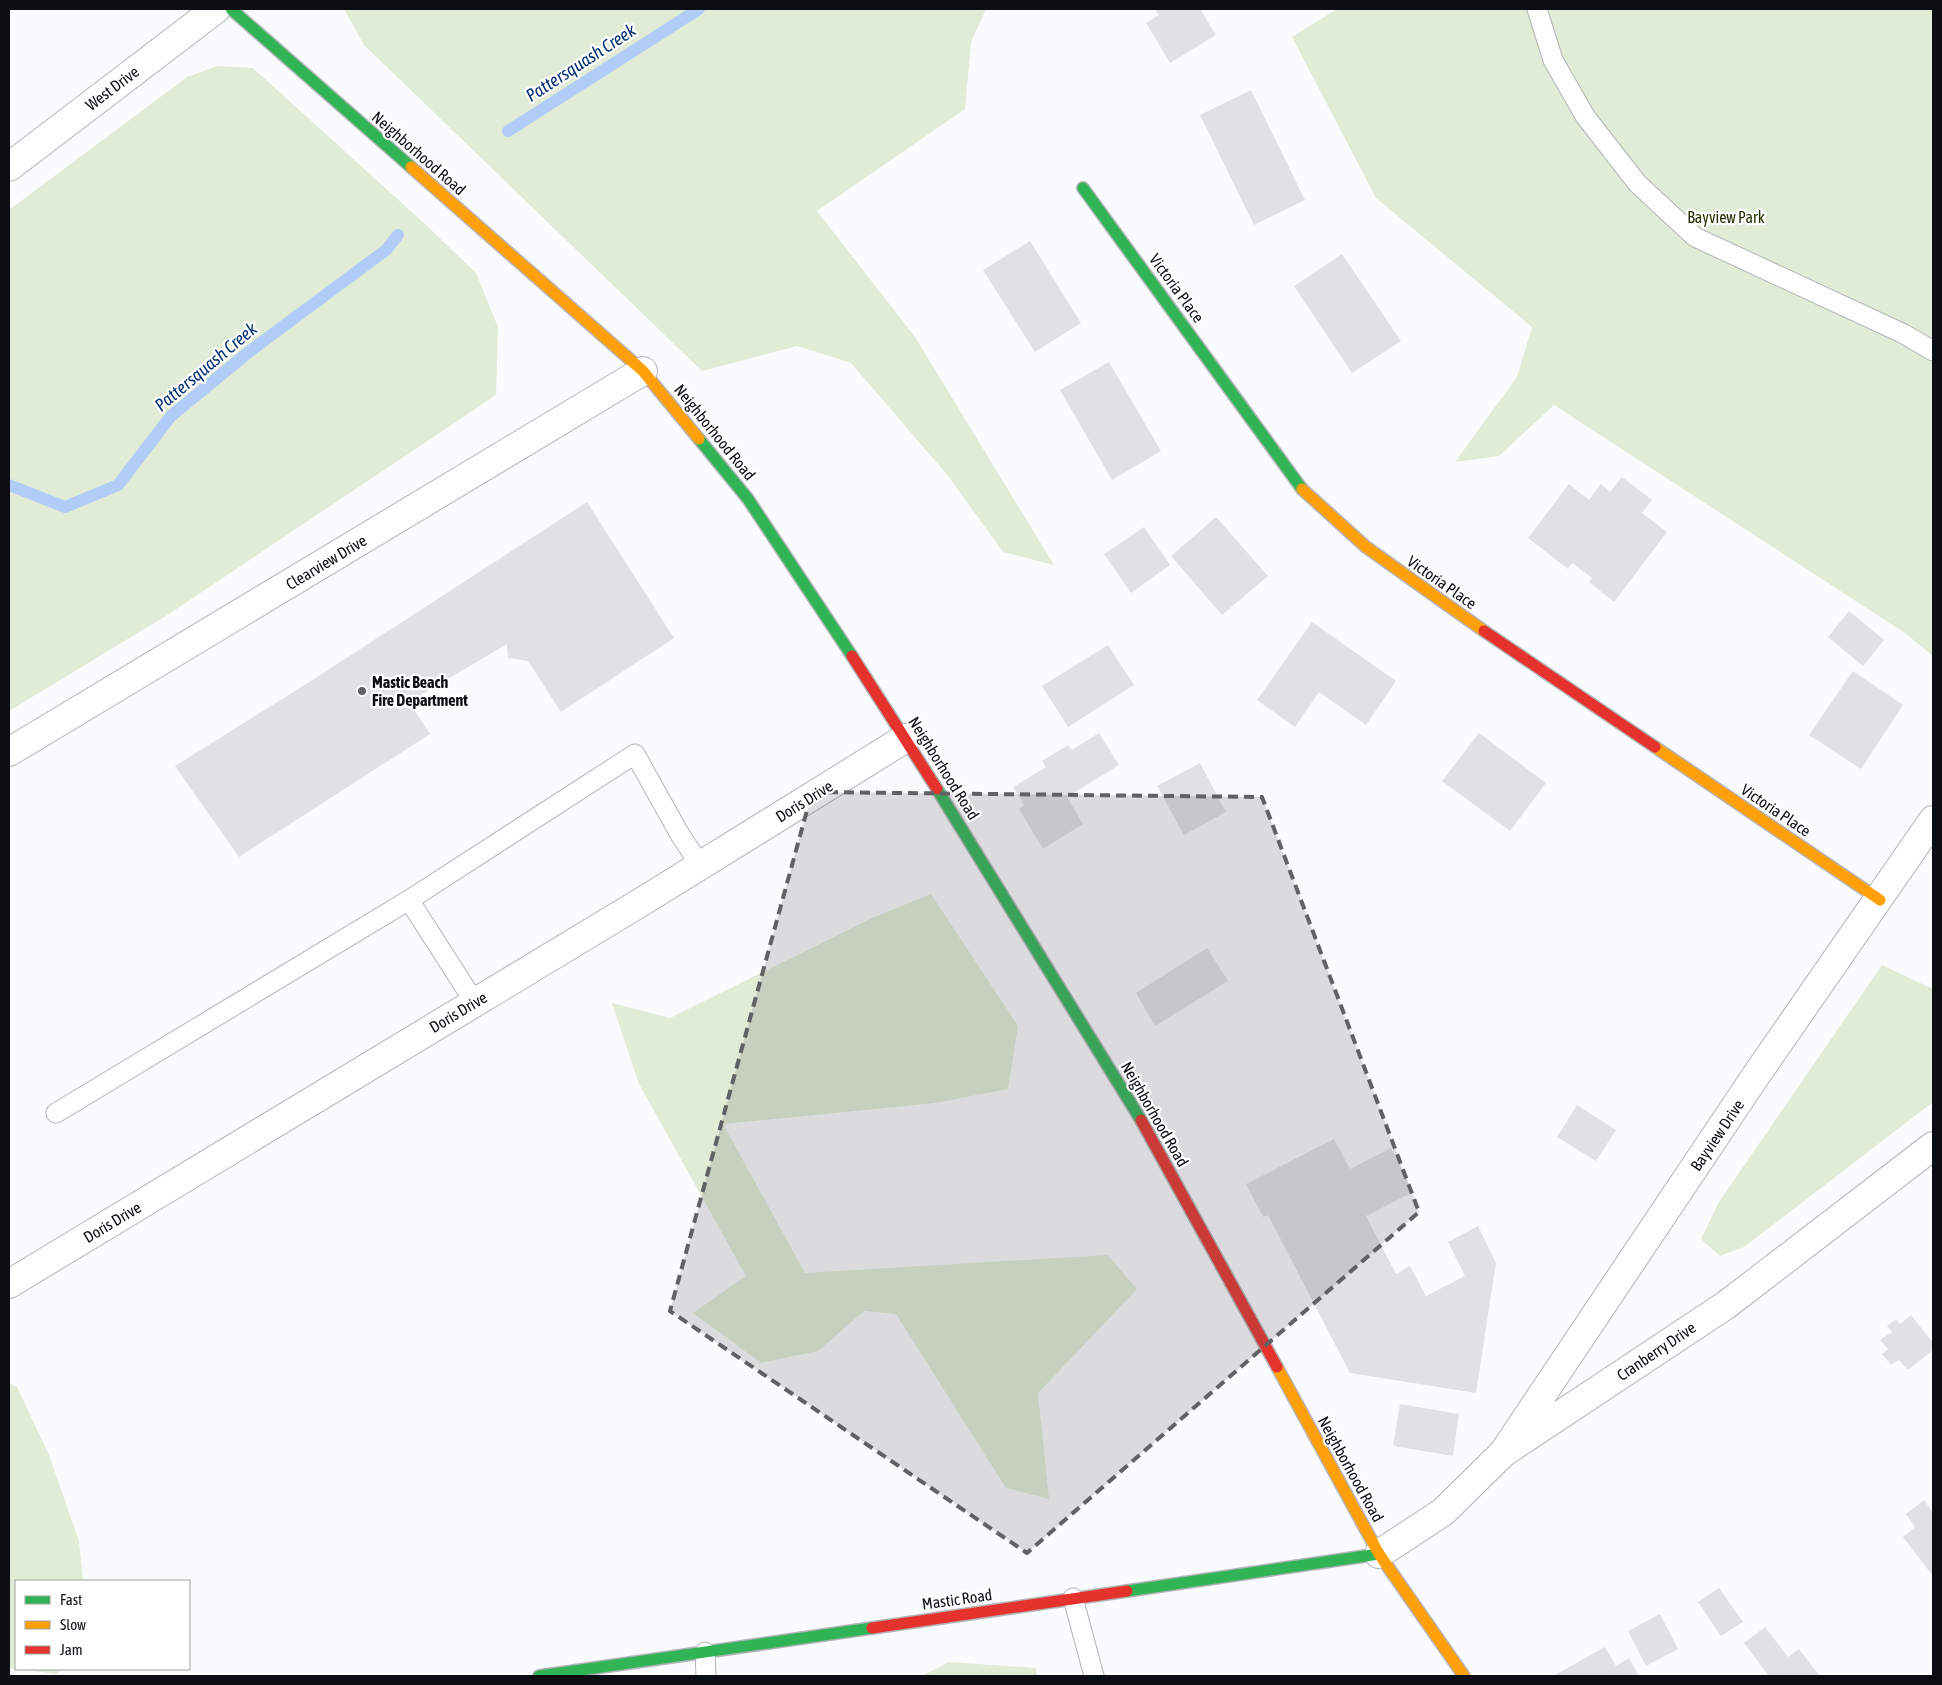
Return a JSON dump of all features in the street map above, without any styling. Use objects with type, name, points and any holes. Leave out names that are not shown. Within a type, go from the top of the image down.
[{"type":"street","name":"West Drive","points":[[9,167],[216,9]]},
{"type":"street","name":"Neighborhood Road","points":[[231,9],[644,371],[748,499],[906,738],[1145,1126],[1379,1554],[1464,1676]]},
{"type":"street","name":"Victoria Place","points":[[1083,188],[1257,425],[1305,494],[1366,547],[1431,595],[1880,900]]},
{"type":"street","name":"Clearview Drive","points":[[9,752],[644,371]]},
{"type":"street","name":"Doris Drive","points":[[9,1284],[475,1003],[906,738]]},
{"type":"street","name":"Bayview Drive","points":[[1503,1453],[1757,1074],[1880,900],[1933,820]]},
{"type":"street","name":"Cranberry Drive","points":[[1379,1554],[1443,1512],[1503,1453],[1726,1305],[1933,1146]]},
{"type":"street","name":"Mastic Road","points":[[539,1676],[1379,1554]]},
{"type":"lane","points":[[1537,9],[1553,60],[1585,116],[1637,183],[1695,238],[1904,334],[1933,351]]},
{"type":"lane","points":[[56,1113],[409,900],[635,754],[679,833],[700,865]]},
{"type":"lane","points":[[409,900],[475,1003]]},
{"type":"lane","points":[[1073,1598],[1094,1676]]},
{"type":"lane","points":[[705,1652],[706,1676]]},
{"type":"highlighted area","points":[[812,792],[1262,797],[1419,1212],[1027,1553],[670,1311]]},
{"type":"green space","points":[[344,9],[986,9],[971,42],[965,109],[817,211],[915,337],[1054,565],[1003,552],[949,477],[851,363],[797,346],[702,371],[364,45]]},
{"type":"green space","name":"Bayview Park","points":[[1337,9],[1933,9],[1933,656],[1905,633],[1554,405],[1499,456],[1455,462],[1517,377],[1532,327],[1376,198],[1292,37]]},
{"type":"green space","points":[[217,66],[253,68],[425,224],[476,273],[498,327],[496,395],[169,614],[9,711],[9,210],[187,77]]},
{"type":"green space","points":[[931,894],[1018,1026],[1008,1089],[935,1103],[723,1124],[805,1273],[1108,1255],[1137,1289],[1038,1393],[1049,1499],[1006,1488],[896,1314],[864,1311],[818,1351],[761,1363],[693,1313],[746,1276],[639,1084],[612,1003],[670,1018],[872,918]]},
{"type":"green space","points":[[1882,965],[1933,989],[1933,1102],[1744,1247],[1720,1256],[1701,1239],[1719,1202]]},
{"type":"green space","points":[[9,1383],[17,1387],[49,1455],[79,1541],[83,1580],[15,1580],[15,1669],[9,1668]]},
{"type":"green space","points":[[949,1662],[1036,1668],[1037,1676],[922,1676]]},
{"type":"green space","points":[[25,1670],[60,1670],[57,1674]]},
{"type":"building","points":[[1155,9],[1200,9],[1216,35],[1170,63],[1146,23],[1159,15]]},
{"type":"building","points":[[1251,90],[1305,200],[1254,225],[1200,115]]},
{"type":"building","points":[[1030,241],[1081,323],[1035,352],[983,270]]},
{"type":"building","points":[[1342,254],[1401,341],[1352,373],[1294,286]]},
{"type":"building","points":[[1109,362],[1161,451],[1112,480],[1060,390]]},
{"type":"building","points":[[1622,477],[1652,500],[1642,513],[1667,532],[1614,602],[1589,582],[1592,578],[1572,563],[1568,569],[1528,538],[1569,484],[1589,500],[1601,484],[1610,492]]},
{"type":"building","name":"Mastic Beach Fire Department","points":[[587,502],[674,638],[561,712],[528,661],[508,658],[507,644],[409,702],[430,734],[239,857],[175,766],[314,679]]},
{"type":"building","points":[[1216,517],[1268,576],[1222,615],[1171,556]]},
{"type":"building","points":[[1144,527],[1170,565],[1131,593],[1104,554]]},
{"type":"building","points":[[1849,611],[1884,640],[1863,666],[1828,637]]},
{"type":"building","points":[[1312,622],[1396,681],[1366,725],[1319,692],[1295,727],[1257,700]]},
{"type":"building","points":[[1108,645],[1134,685],[1068,727],[1042,686]]},
{"type":"building","points":[[1853,671],[1903,705],[1861,769],[1809,735]]},
{"type":"building","points":[[1099,733],[1119,765],[1067,797],[1083,824],[1043,849],[1019,809],[1024,805],[1013,787],[1046,767],[1042,761],[1068,745],[1072,750]]},
{"type":"building","points":[[1479,733],[1546,783],[1510,831],[1442,781]]},
{"type":"building","points":[[1200,763],[1226,812],[1184,835],[1157,786]]},
{"type":"building","points":[[1207,948],[1228,981],[1155,1026],[1136,993]]},
{"type":"building","points":[[1577,1105],[1616,1130],[1596,1161],[1557,1137]]},
{"type":"building","points":[[1334,1139],[1350,1169],[1391,1148],[1413,1192],[1366,1216],[1396,1274],[1410,1266],[1426,1296],[1465,1276],[1448,1242],[1478,1226],[1496,1263],[1476,1393],[1350,1373],[1268,1215],[1263,1217],[1246,1184]]},
{"type":"building","points":[[1911,1315],[1933,1343],[1933,1350],[1908,1370],[1899,1360],[1891,1365],[1882,1354],[1888,1349],[1880,1340],[1892,1332],[1887,1326],[1896,1319],[1900,1324]]},
{"type":"building","points":[[1400,1404],[1459,1414],[1453,1456],[1393,1446]]},
{"type":"building","points":[[1924,1500],[1933,1513],[1933,1576],[1903,1537],[1915,1527],[1906,1514]]},
{"type":"building","points":[[1719,1588],[1743,1622],[1721,1636],[1698,1602]]},
{"type":"building","points":[[1660,1614],[1678,1649],[1646,1666],[1628,1631]]},
{"type":"building","points":[[1765,1627],[1788,1657],[1799,1649],[1820,1676],[1769,1676],[1744,1643]]},
{"type":"building","points":[[1605,1647],[1616,1666],[1629,1658],[1639,1676],[1553,1676]]},
{"type":"waterway","name":"Pattersquash Creek","points":[[508,131],[699,9]]},
{"type":"waterway","name":"Pattersquash Creek","points":[[9,485],[65,507],[118,485],[171,416],[250,351],[386,250],[398,235]]},
{"type":"traffic: fast","points":[[231,9],[411,167]]},
{"type":"traffic: fast","points":[[1083,188],[1302,489]]},
{"type":"traffic: fast","points":[[699,439],[748,499],[852,656]]},
{"type":"traffic: fast","points":[[937,789],[1141,1120]]},
{"type":"traffic: fast","points":[[1127,1591],[1379,1554]]},
{"type":"traffic: fast","points":[[539,1676],[872,1628]]},
{"type":"traffic: slow","points":[[411,167],[643,371],[699,439]]},
{"type":"traffic: slow","points":[[1302,489],[1366,547],[1484,631]]},
{"type":"traffic: slow","points":[[1655,747],[1880,900]]},
{"type":"traffic: slow","points":[[1277,1367],[1379,1554],[1464,1676]]},
{"type":"traffic: jam","points":[[1484,631],[1655,747]]},
{"type":"traffic: jam","points":[[852,656],[937,789]]},
{"type":"traffic: jam","points":[[1141,1120],[1277,1367]]},
{"type":"traffic: jam","points":[[872,1628],[1127,1591]]},
{"type":"place","name":"Mastic Beach Fire Department","points":[[362,691]]}]
